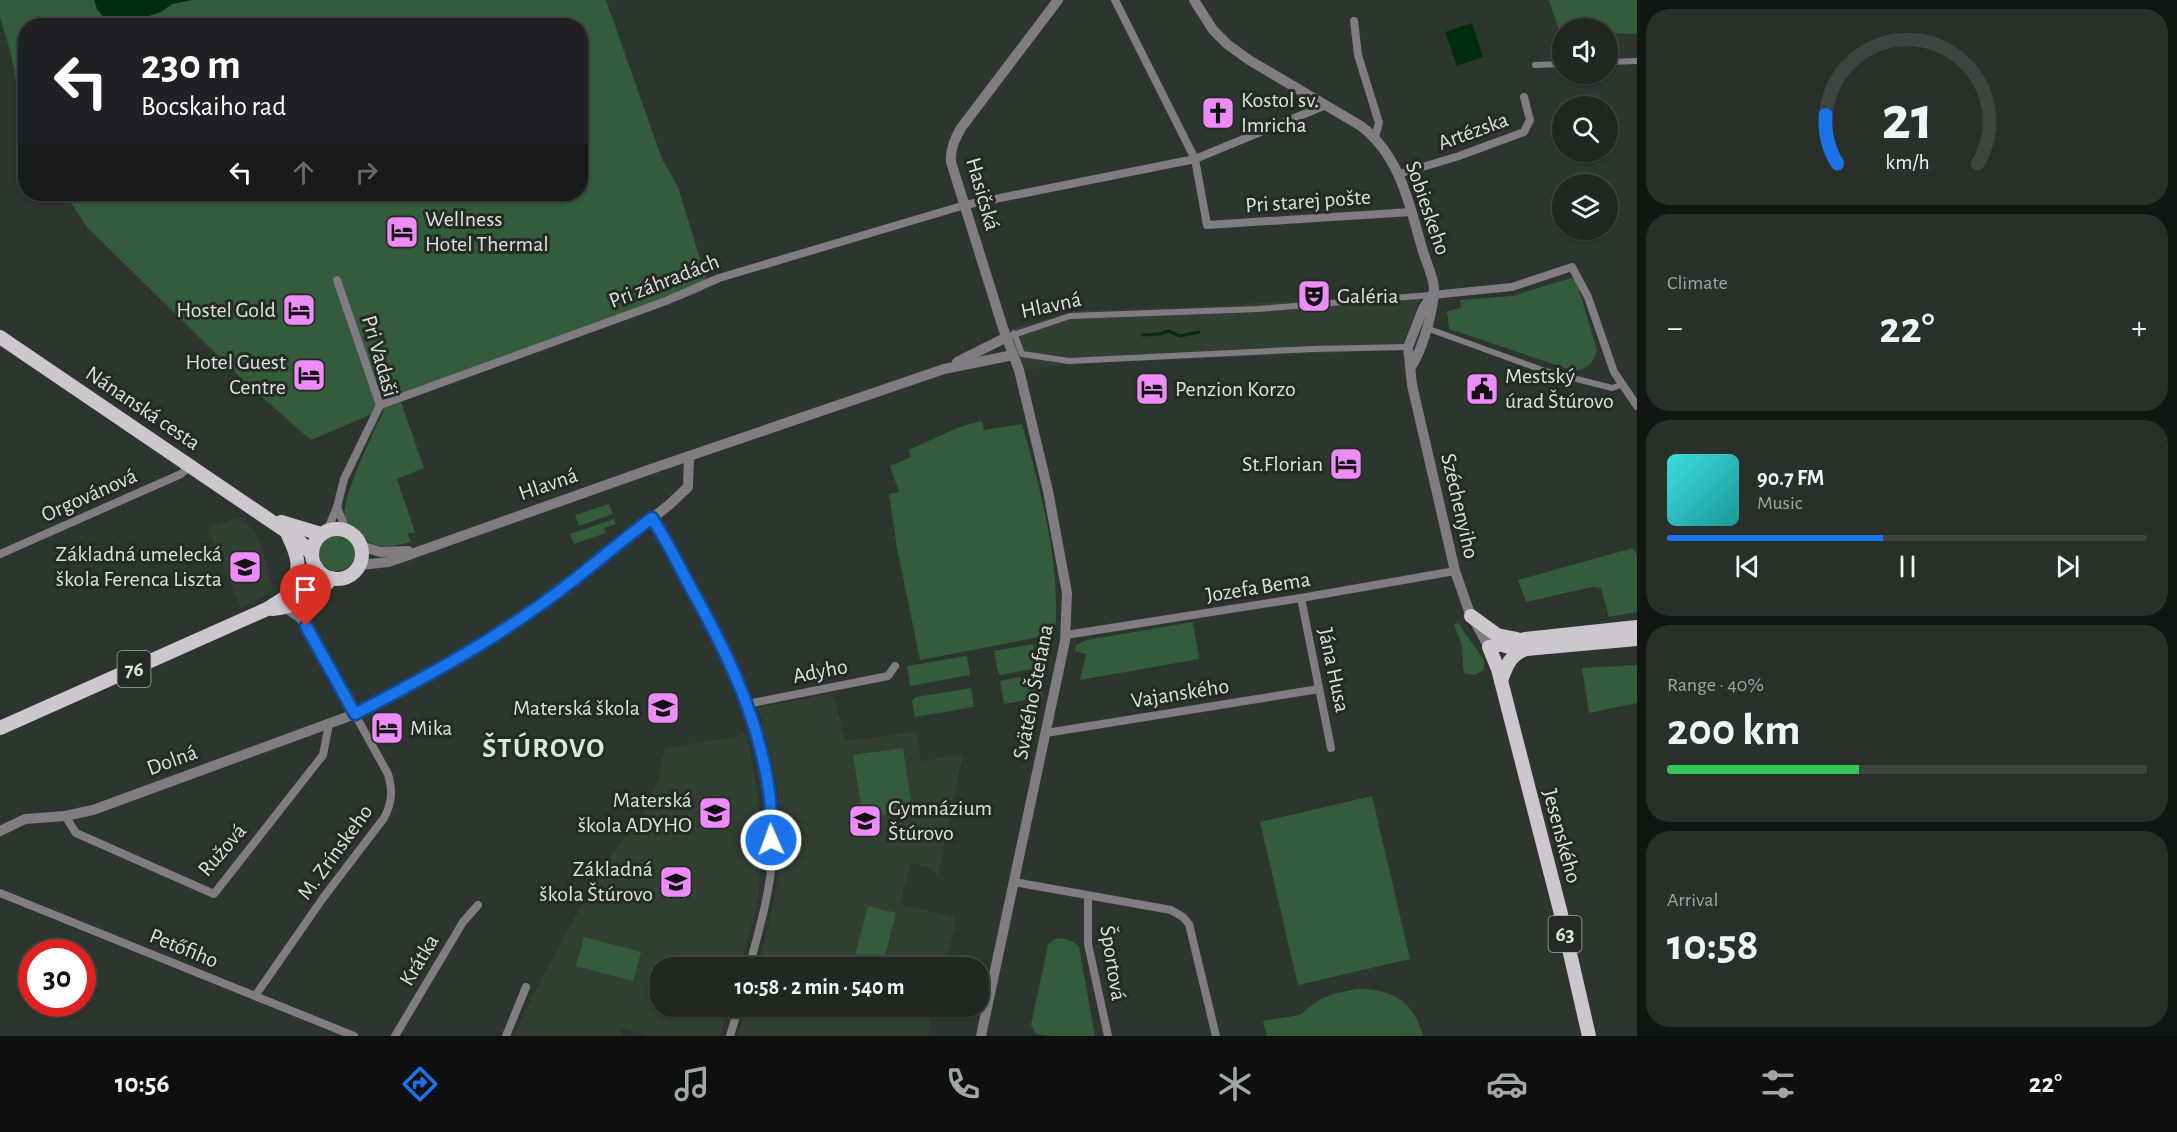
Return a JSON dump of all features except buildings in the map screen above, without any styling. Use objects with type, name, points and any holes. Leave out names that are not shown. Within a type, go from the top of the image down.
[{"type":"main road","name":"Nánanská cesta","points":[[0,337],[262,515],[309,549],[314,561]]},
{"type":"main road","points":[[262,515],[324,533]]},
{"type":"main road","points":[[286,601],[309,579],[314,561],[314,544],[324,533],[336,528],[346,530],[356,536],[361,546],[360,565]]},
{"type":"main road","points":[[286,601],[297,576],[298,565],[297,552],[287,533]]},
{"type":"main road","points":[[314,561],[325,575],[332,578]]},
{"type":"main road","name":"76","points":[[0,728],[267,609],[286,601],[311,597],[332,578],[349,576],[360,565]]},
{"type":"main road","points":[[1471,616],[1497,635],[1526,644],[1637,627]]},
{"type":"main road","points":[[1496,646],[1637,639]]},
{"type":"main road","points":[[1501,681],[1509,661],[1526,644]]},
{"type":"main road","name":"Jesenského","points":[[1496,646],[1501,681],[1561,914],[1589,1036]]},
{"type":"street","name":"Hasičská","points":[[1018,354],[965,205],[951,162],[951,150],[956,137],[969,117],[1058,0]]},
{"type":"street","points":[[1115,0],[1195,159]]},
{"type":"street","name":"Sobieskeho","points":[[1194,0],[1213,30],[1227,44],[1249,60],[1375,137],[1387,152],[1399,174],[1434,288],[1430,320],[1411,367]]},
{"type":"street","points":[[1354,21],[1358,55],[1380,123],[1375,137]]},
{"type":"street","points":[[1618,62],[1637,61]]},
{"type":"street","points":[[1535,65],[1552,64]]},
{"type":"street","name":"Artézska","points":[[1399,174],[1459,156],[1524,132],[1530,120],[1524,98]]},
{"type":"street","name":"Pri záhradách","points":[[380,405],[673,298],[719,278],[965,205],[1195,159],[1326,105]]},
{"type":"street","name":"Pri starej pošte","points":[[1195,159],[1207,225],[1411,212]]},
{"type":"street","points":[[1411,367],[1408,347],[1423,309],[1432,295],[1512,287],[1572,267],[1584,288],[1602,344],[1621,385],[1636,404]]},
{"type":"street","name":"Pri Vadaši","points":[[324,533],[337,507],[344,479],[380,405],[337,280]]},
{"type":"street","name":"Hlavná","points":[[944,369],[1010,335],[1070,316],[1248,310],[1432,295]]},
{"type":"street","points":[[1429,329],[1545,371],[1612,388],[1621,385]]},
{"type":"street","name":"Hlavná","points":[[360,565],[388,562],[944,369],[1018,354],[1069,361],[1258,351],[1408,347]]},
{"type":"street","name":"Svätého Štefana","points":[[981,1036],[1066,635],[1067,593],[1063,566],[1018,354]]},
{"type":"street","name":"Széchenyiho","points":[[1411,367],[1412,384],[1455,571],[1471,616],[1496,646]]},
{"type":"street","points":[[689,456],[688,487],[652,518],[726,654],[747,704],[760,747],[770,800],[772,860],[766,901],[752,957]]},
{"type":"street","name":"Orgovánová","points":[[0,554],[181,474],[191,465]]},
{"type":"street","points":[[337,507],[346,530]]},
{"type":"street","name":"Dolná","points":[[0,831],[25,819],[65,816],[93,810],[355,714],[421,680],[507,628],[572,582],[652,518]]},
{"type":"street","name":"Hlavná","points":[[361,546],[380,552],[420,550]]},
{"type":"street","name":"Jozefa Bema","points":[[1066,635],[1455,571]]},
{"type":"street","points":[[306,626],[304,609],[311,597]]},
{"type":"street","name":"Jána Husa","points":[[1301,598],[1331,748]]},
{"type":"street","points":[[286,601],[306,626]]},
{"type":"street","name":"M. Zrínskeho","points":[[255,996],[323,898],[384,818],[390,806],[392,792],[388,774],[306,626]]},
{"type":"street","name":"Adyho","points":[[747,704],[888,676],[895,666]]},
{"type":"street","name":"Vajanského","points":[[1046,733],[1319,689]]},
{"type":"street","name":"Ružová","points":[[65,816],[76,833],[214,894],[323,754],[329,724]]},
{"type":"street","points":[[1014,882],[1171,910],[1183,916],[1189,924],[1216,1036]]},
{"type":"street","name":"Petőfiho","points":[[0,893],[354,1036]]},
{"type":"street","name":"Športová","points":[[1088,896],[1088,944],[1108,1036]]},
{"type":"street","name":"Krátka","points":[[395,1036],[463,922],[478,905]]},
{"type":"street","points":[[506,1036],[525,987]]},
{"type":"street","points":[[730,1036],[736,1017]]},
{"type":"shaded area","points":[[0,0],[606,0],[662,159],[678,187],[706,278],[703,291],[401,402],[424,468],[397,479],[415,532],[408,534],[411,542],[395,546],[375,545],[347,522],[345,509],[353,481],[384,409],[311,440],[249,386],[87,227],[70,201],[588,201],[588,18],[18,18],[18,90],[11,54],[0,17]]},
{"type":"shaded area","points":[[94,0],[193,0],[172,4],[161,12],[143,18],[104,18]]},
{"type":"shaded area","points":[[1549,0],[1637,0],[1637,34],[1618,33],[1618,18],[1555,18]]},
{"type":"shaded area","points":[[1472,23],[1483,57],[1457,66],[1445,32]]},
{"type":"shaded area","points":[[1571,278],[1576,280],[1597,350],[1592,362],[1583,369],[1574,371],[1449,329],[1447,311],[1461,308],[1460,300],[1512,296]]},
{"type":"shaded area","points":[[1423,292],[1403,343],[1400,349],[1396,350],[1098,363],[1051,366],[1024,371],[1010,329],[1076,311],[1214,306]]},
{"type":"shaded area","points":[[982,421],[984,430],[1022,424],[1048,528],[1055,581],[1055,634],[920,660],[897,548],[889,494],[899,492],[890,466],[911,457],[908,450],[953,430]]},
{"type":"shaded area","points":[[609,504],[613,514],[579,526],[575,515]]},
{"type":"shaded area","name":"Základná umelecká škola Ferenca Liszta","points":[[238,518],[253,529],[260,542],[273,591],[241,609],[208,529]]},
{"type":"shaded area","points":[[614,519],[616,524],[604,528],[606,533],[574,544],[570,534]]},
{"type":"shaded area","points":[[337,535],[350,540],[355,553],[350,566],[337,571],[324,566],[319,553],[324,540]]},
{"type":"shaded area","points":[[1633,548],[1637,556],[1637,612],[1609,617],[1601,588],[1592,587],[1526,602],[1518,580]]},
{"type":"shaded area","points":[[1193,622],[1199,659],[1080,680],[1086,654],[1075,651],[1076,645],[1087,640]]},
{"type":"shaded area","points":[[1458,623],[1484,660],[1484,670],[1474,675],[1464,673],[1461,645],[1454,625]]},
{"type":"shaded area","points":[[1033,644],[1037,668],[1001,675],[998,673],[994,651]]},
{"type":"shaded area","points":[[967,656],[970,675],[910,686],[907,666]]},
{"type":"shaded area","points":[[1637,665],[1637,703],[1589,713],[1582,668]]},
{"type":"shaded area","points":[[1038,673],[1043,697],[1004,704],[1000,681]]},
{"type":"shaded area","points":[[971,688],[974,707],[915,717],[912,701],[916,697]]},
{"type":"shaded area","name":"Gymnázium Štúrovo","points":[[833,693],[845,741],[916,732],[921,761],[963,754],[938,875],[929,867],[911,863],[900,904],[955,917],[947,957],[761,957],[775,897],[781,837],[777,787],[758,708]]},
{"type":"shaded area","name":"Základná škola Štúrovo","points":[[748,734],[760,811],[759,897],[743,957],[650,957],[650,1017],[726,1017],[720,1036],[649,1036],[623,1029],[621,1036],[515,1036],[527,1006],[602,867],[642,815],[659,778],[665,748]]},
{"type":"shaded area","points":[[903,748],[912,811],[863,818],[853,755]]},
{"type":"shaded area","points":[[1372,796],[1410,959],[1298,985],[1260,822]]},
{"type":"shaded area","points":[[868,906],[896,913],[885,957],[855,957]]},
{"type":"shaded area","points":[[584,937],[641,952],[633,981],[576,966]]},
{"type":"shaded area","points":[[1062,938],[1079,947],[1095,1036],[1036,1034],[1031,1025],[1048,945],[1054,939]]},
{"type":"shaded area","points":[[1355,989],[1379,991],[1399,999],[1414,1013],[1423,1036],[1267,1036],[1263,1021],[1300,1015],[1320,999]]},
{"type":"shaded area","points":[[744,1017],[932,1017],[928,1036],[738,1036]]},
{"type":"waterway","points":[[1142,335],[1168,331],[1180,336],[1199,332]]},
{"type":"place","name":"Kostol sv. Imricha","points":[[1218,113]]},
{"type":"place","name":"Wellness Hotel Thermal","points":[[402,232]]},
{"type":"place","name":"Galéria","points":[[1314,296]]},
{"type":"place","name":"Hostel Gold","points":[[299,310]]},
{"type":"place","name":"Hotel Guest Centre","points":[[309,375]]},
{"type":"place","name":"Penzion Korzo","points":[[1152,389]]},
{"type":"place","name":"Mestský úrad Štúrovo","points":[[1482,389]]},
{"type":"place","name":"St.Florian","points":[[1346,464]]},
{"type":"place","name":"Základná umelecká škola Ferenca Liszta","points":[[245,567]]},
{"type":"place","name":"Materská škola","points":[[663,708]]},
{"type":"place","name":"Mika","points":[[387,728]]},
{"type":"place","name":"Materská škola ADYHO","points":[[715,813]]},
{"type":"place","name":"Gymnázium Štúrovo","points":[[865,821]]},
{"type":"place","name":"Základná škola Štúrovo","points":[[676,882]]},
{"type":"district","name":"ŠTÚROVO","points":[[544,749]]},
{"type":"route","points":[[306,626],[355,714],[421,680],[507,628],[572,582],[652,518],[709,620],[747,704],[760,747],[770,800],[771,840]]}]
